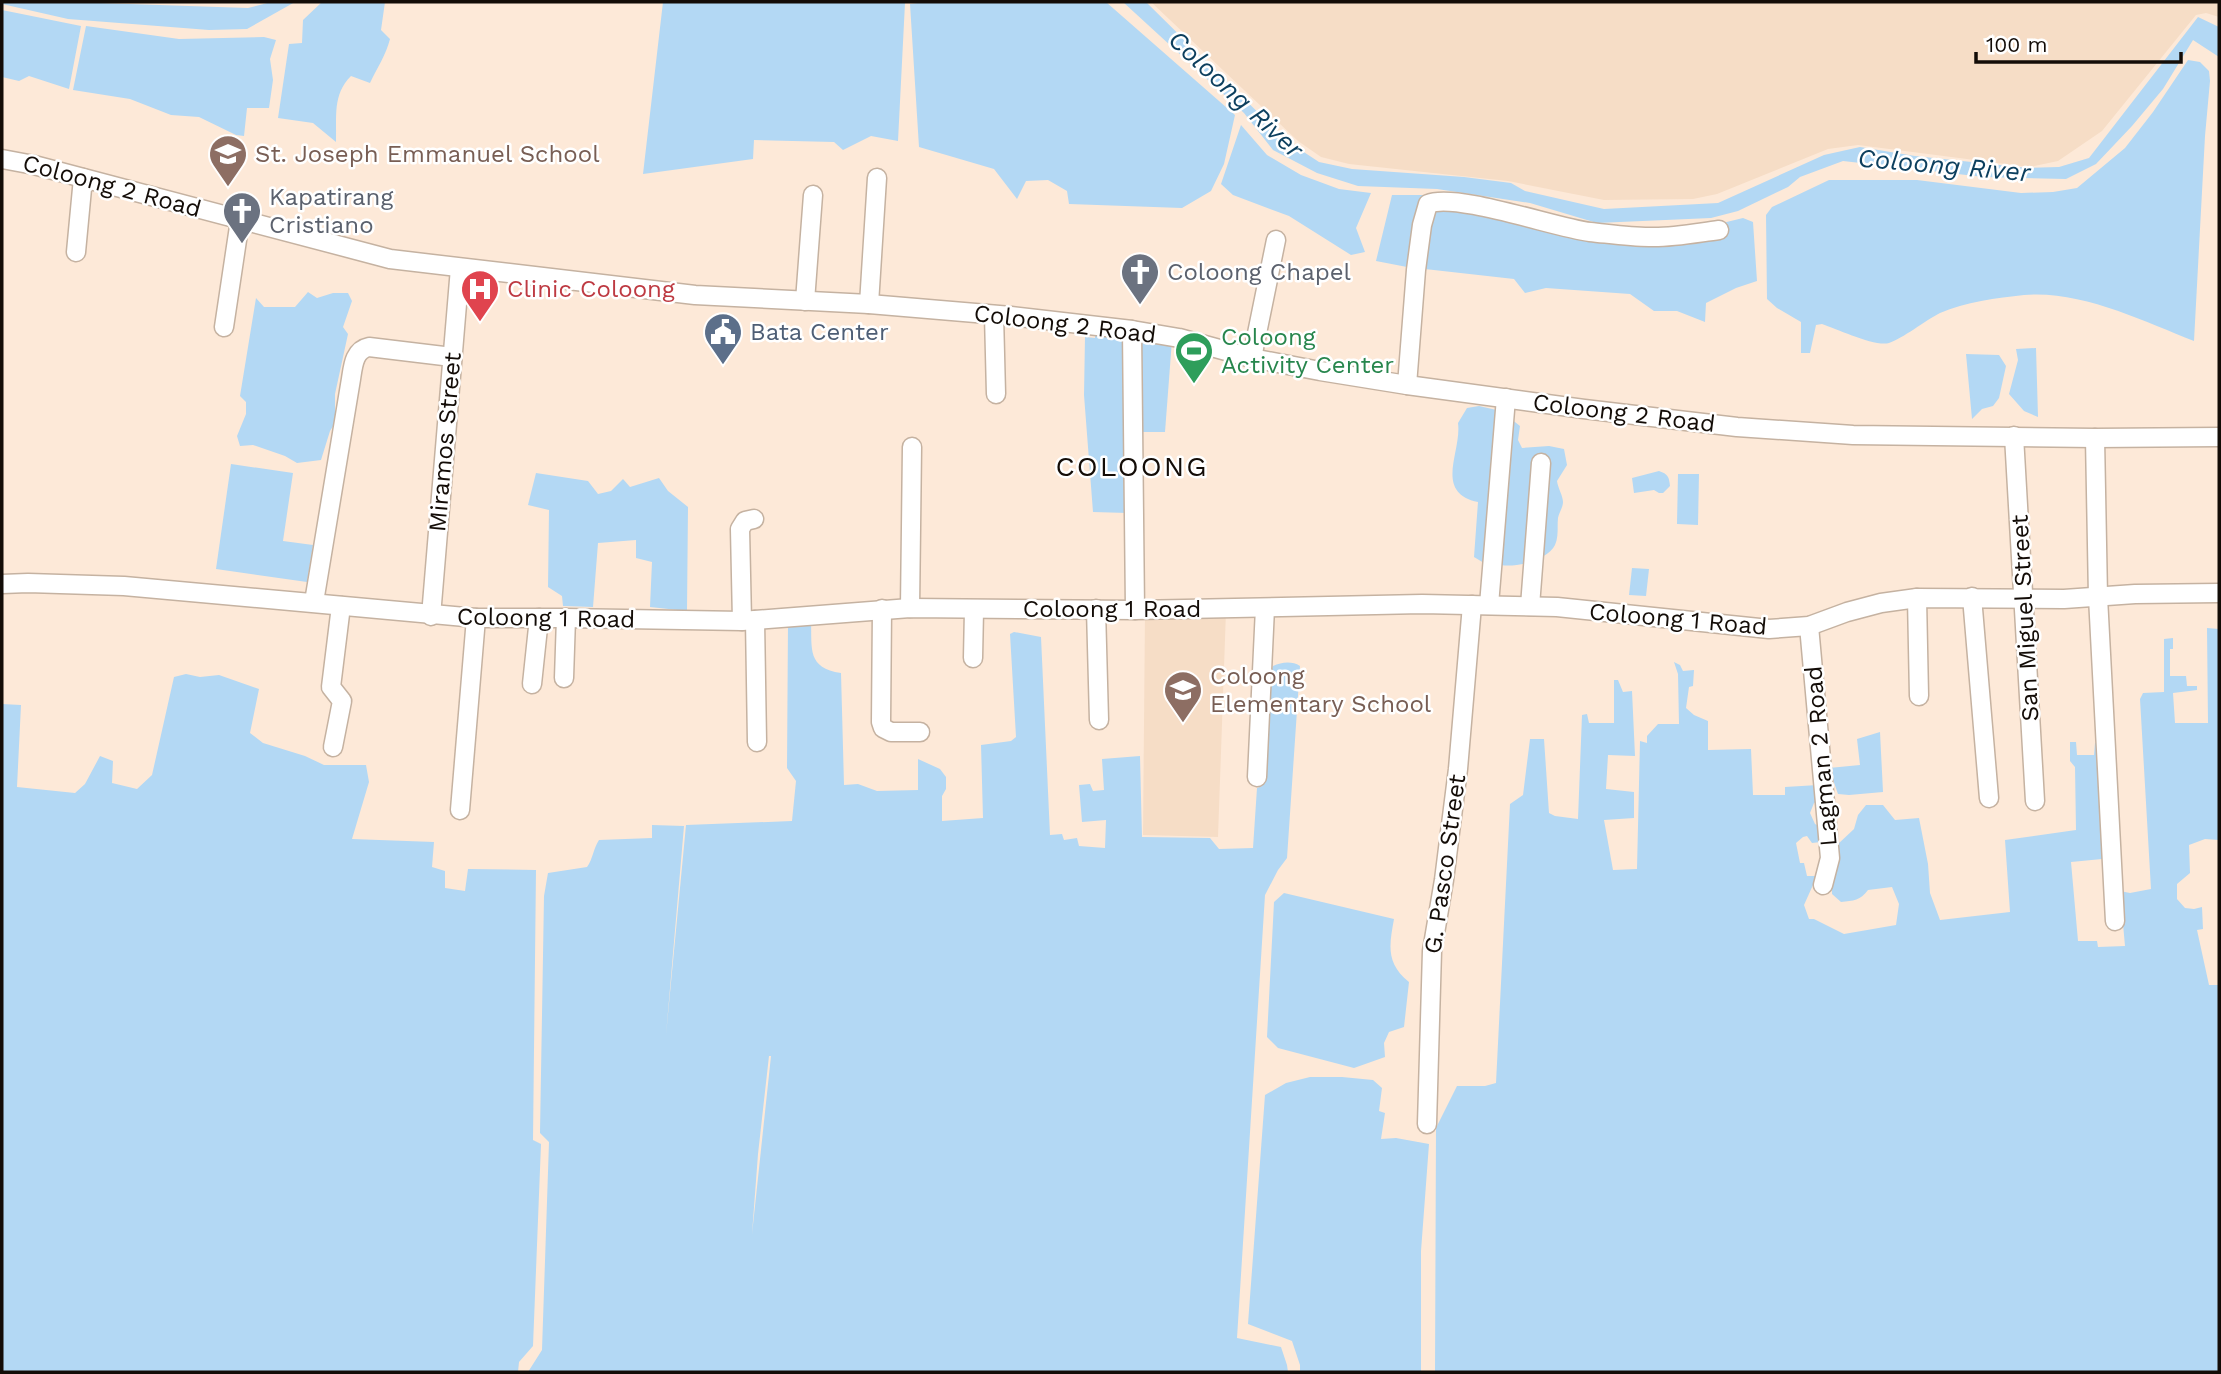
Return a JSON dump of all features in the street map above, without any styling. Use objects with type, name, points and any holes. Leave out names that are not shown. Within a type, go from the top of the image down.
[{"type":"street","name":"Coloong 2 Road","points":[[2,159],[390,259],[460,268],[506,271],[695,295],[869,304],[1132,330],[1179,338],[1252,358],[1407,386],[1737,427],[1853,435],[2095,438],[2219,436]]},
{"type":"street","points":[[76,252],[83,178]]},
{"type":"street","points":[[869,304],[877,178]]},
{"type":"street","points":[[805,301],[813,195]]},
{"type":"street","points":[[1407,386],[1416,270],[1422,225],[1428,204],[1447,201],[1587,232],[1648,237],[1719,230]]},
{"type":"street","points":[[224,327],[240,220]]},
{"type":"street","points":[[1252,358],[1276,240]]},
{"type":"street","name":"Miramos Street","points":[[431,616],[460,268]]},
{"type":"street","points":[[994,315],[996,394]]},
{"type":"street","points":[[1132,330],[1135,610]]},
{"type":"street","points":[[314,603],[354,362],[359,352],[369,347],[452,357]]},
{"type":"street","name":"G. Pasco Street","points":[[1427,1124],[1432,951],[1481,605],[1506,398]]},
{"type":"street","name":"San Miguel Street","points":[[2014,436],[2035,801]]},
{"type":"street","points":[[2095,438],[2098,597],[2115,921]]},
{"type":"street","points":[[910,608],[912,447]]},
{"type":"street","points":[[1530,606],[1541,463]]},
{"type":"street","points":[[754,519],[743,522],[740,529],[757,742]]},
{"type":"street","name":"Coloong 1 Road","points":[[2,584],[124,586],[476,618],[749,620],[910,608],[1135,610],[1481,605],[1557,607],[1769,629],[1809,626],[1847,611],[1917,598],[2024,600],[2219,593]]},
{"type":"street","points":[[1972,597],[1989,798]]},
{"type":"street","points":[[1917,598],[1919,696]]},
{"type":"street","points":[[333,747],[341,701],[331,687],[341,606]]},
{"type":"street","points":[[1257,777],[1265,608]]},
{"type":"street","points":[[882,609],[881,722],[883,728],[891,732],[920,732]]},
{"type":"street","points":[[1096,609],[1100,720]]},
{"type":"street","points":[[973,658],[974,610]]},
{"type":"street","points":[[460,810],[476,618]]},
{"type":"street","points":[[532,684],[539,618]]},
{"type":"street","points":[[565,678],[566,618]]},
{"type":"street","name":"Lagman 2 Road","points":[[1809,626],[1830,859],[1823,885]]},
{"type":"shaded area","points":[[1151,2],[2219,2],[2219,17],[2206,13],[2196,15],[2102,131],[2058,161],[2029,167],[1858,145],[1828,149],[1717,194],[1693,199],[1604,200],[1508,181],[1349,164],[1321,157],[1298,141]]},
{"type":"shaded area","name":"Coloong Elementary School","points":[[1226,611],[1218,837],[1143,835],[1145,612]]},
{"type":"water","points":[[2,2],[248,8],[271,2],[295,2],[247,29],[209,30],[68,19]]},
{"type":"water","points":[[322,2],[385,2],[381,30],[390,39],[370,83],[351,76],[345,83],[338,99],[336,142],[313,123],[278,118],[289,44],[302,43],[303,20]]},
{"type":"water","points":[[663,2],[905,3],[898,141],[871,136],[843,150],[834,142],[754,140],[753,159],[643,174]]},
{"type":"water","points":[[1106,2],[1235,115],[1224,164],[1211,191],[1182,208],[1069,204],[1067,191],[1048,180],[1026,181],[1017,199],[994,169],[919,147],[910,4]]},
{"type":"water","name":"Coloong River","points":[[1123,2],[1146,2],[1287,141],[1319,162],[1352,169],[1511,183],[1525,191],[1604,209],[1718,203],[1824,155],[1860,147],[1915,156],[2028,168],[2059,167],[2089,158],[2198,17],[2219,27],[2219,57],[2193,40],[2163,89],[2132,126],[2096,164],[2066,179],[1984,177],[1843,161],[1800,177],[1788,187],[1738,211],[1711,218],[1597,223],[1530,203],[1437,189],[1358,186],[1317,173],[1273,150],[1244,113]]},
{"type":"water","points":[[2,10],[81,26],[69,89],[29,76],[19,81],[2,77]]},
{"type":"water","points":[[86,26],[179,39],[264,37],[276,40],[270,59],[273,80],[269,108],[247,108],[244,136],[236,135],[199,117],[171,115],[130,99],[73,90]]},
{"type":"water","points":[[2188,60],[2200,62],[2209,71],[2210,81],[2194,341],[2133,316],[2089,302],[2067,297],[2024,295],[1950,309],[1900,338],[1883,344],[1822,324],[1816,325],[1810,353],[1801,353],[1801,322],[1767,299],[1766,215],[1772,207],[1829,180],[1917,180],[2021,193],[2077,188],[2125,148]]},
{"type":"water","points":[[1241,125],[1267,155],[1301,175],[1339,189],[1371,193],[1356,228],[1365,252],[1351,255],[1289,216],[1233,195],[1221,184]]},
{"type":"water","points":[[1392,195],[1423,195],[1524,209],[1595,230],[1698,229],[1743,218],[1753,222],[1757,281],[1706,303],[1705,322],[1677,311],[1654,311],[1630,294],[1546,288],[1525,293],[1514,279],[1376,261]]},
{"type":"water","points":[[308,292],[317,298],[333,293],[348,293],[352,301],[343,327],[348,334],[335,394],[335,423],[321,460],[297,463],[253,445],[240,446],[237,436],[246,414],[246,402],[240,396],[256,298],[264,307],[295,307]]},
{"type":"water","points":[[1095,329],[1123,331],[1128,513],[1093,512],[1084,395],[1085,337],[1095,338]]},
{"type":"water","points":[[1142,337],[1172,340],[1165,432],[1139,432]]},
{"type":"water","points":[[2036,348],[2038,417],[2024,411],[2009,394],[2018,360],[2016,349]]},
{"type":"water","points":[[1966,354],[1999,355],[2006,366],[1999,398],[1993,406],[1982,409],[1972,419]]},
{"type":"water","points":[[1479,406],[1501,411],[1520,426],[1518,440],[1522,448],[1549,446],[1564,449],[1567,465],[1557,481],[1563,502],[1558,518],[1556,542],[1546,555],[1531,562],[1501,565],[1494,569],[1474,557],[1478,502],[1464,497],[1456,490],[1453,470],[1458,423],[1467,408]]},
{"type":"water","points":[[231,464],[293,473],[283,541],[313,545],[307,582],[216,569]]},
{"type":"water","points":[[1659,471],[1666,475],[1670,483],[1663,493],[1654,490],[1634,493],[1632,478]]},
{"type":"water","points":[[536,473],[588,481],[598,494],[611,491],[623,479],[630,487],[659,478],[668,491],[688,507],[687,611],[650,607],[652,562],[636,558],[636,540],[598,543],[593,607],[563,606],[562,596],[548,587],[549,510],[528,505]]},
{"type":"water","points":[[1678,474],[1699,474],[1698,525],[1677,524]]},
{"type":"water","points":[[1632,568],[1649,569],[1646,596],[1629,595]]},
{"type":"water","points":[[811,621],[812,648],[817,662],[822,667],[841,673],[844,785],[858,784],[877,791],[918,790],[918,759],[940,769],[946,777],[946,789],[942,796],[942,821],[983,818],[981,745],[1011,741],[1016,737],[1010,634],[1014,632],[1041,637],[1050,835],[1062,834],[1064,840],[1077,838],[1079,846],[1105,848],[1106,820],[1082,822],[1079,785],[1090,784],[1093,791],[1104,790],[1102,759],[1140,756],[1142,837],[1210,838],[1219,849],[1253,848],[1257,788],[1262,786],[1269,676],[1276,665],[1290,663],[1300,666],[1287,858],[1265,895],[1237,1338],[1281,1347],[1288,1372],[528,1372],[542,1350],[549,1142],[540,1133],[544,896],[548,873],[587,867],[599,840],[652,838],[652,825],[684,826],[666,1035],[686,825],[792,821],[796,781],[787,768],[788,623]],"holes":[[[771,1056],[752,1234],[758,1154]]]},
{"type":"water","points":[[2207,628],[2219,629],[2219,840],[2205,839],[2189,845],[2190,873],[2177,884],[2177,899],[2185,908],[2202,907],[2203,929],[2197,930],[2209,985],[2219,985],[2219,1372],[1435,1372],[1436,1128],[1457,1086],[1485,1086],[1496,1083],[1510,804],[1523,795],[1530,739],[1544,739],[1549,813],[1578,819],[1582,715],[1587,714],[1589,723],[1614,723],[1614,680],[1618,680],[1623,692],[1632,691],[1635,756],[1608,755],[1606,789],[1634,792],[1634,818],[1604,820],[1613,870],[1637,869],[1640,741],[1647,743],[1647,736],[1658,724],[1679,724],[1678,674],[1674,662],[1680,665],[1683,671],[1694,670],[1693,686],[1689,687],[1686,708],[1708,721],[1708,750],[1751,749],[1753,795],[1785,795],[1785,787],[1818,785],[1819,801],[1814,803],[1810,813],[1815,824],[1821,827],[1821,842],[1812,843],[1807,836],[1796,843],[1800,863],[1804,863],[1807,876],[1817,876],[1804,905],[1809,919],[1844,934],[1896,925],[1899,904],[1892,887],[1868,890],[1860,898],[1845,902],[1832,894],[1838,863],[1837,845],[1854,829],[1858,815],[1866,805],[1883,805],[1895,820],[1919,818],[1928,864],[1930,893],[1940,920],[2010,912],[2005,840],[2076,830],[2075,767],[2070,761],[2070,742],[2076,742],[2077,755],[2094,755],[2095,743],[2101,744],[2102,859],[2071,862],[2078,941],[2097,941],[2098,947],[2125,946],[2120,891],[2130,893],[2151,889],[2140,699],[2143,693],[2164,692],[2164,639],[2173,638],[2173,649],[2170,649],[2170,676],[2186,676],[2187,686],[2197,686],[2197,690],[2173,693],[2175,723],[2208,723]]},
{"type":"water","points":[[186,674],[200,677],[219,675],[259,689],[250,733],[263,743],[324,765],[366,765],[369,782],[352,839],[434,842],[432,867],[445,871],[445,888],[465,891],[468,869],[536,870],[533,1140],[541,1144],[533,1346],[519,1362],[518,1372],[2,1372],[2,704],[21,705],[17,787],[75,793],[85,784],[100,756],[113,761],[112,783],[137,789],[152,775],[174,677]]},
{"type":"water","points":[[1880,732],[1883,792],[1838,794],[1829,768],[1860,765],[1857,739]]},
{"type":"water","points":[[1284,893],[1394,919],[1391,954],[1396,968],[1409,982],[1404,1027],[1389,1032],[1384,1043],[1385,1057],[1354,1068],[1278,1048],[1267,1037],[1274,902]]},
{"type":"water","points":[[1310,1077],[1373,1080],[1382,1088],[1379,1111],[1385,1113],[1381,1139],[1396,1138],[1429,1144],[1421,1251],[1421,1372],[1300,1372],[1292,1341],[1248,1324],[1265,1095],[1286,1083]]},
{"type":"place","name":"St. Joseph Emmanuel School","points":[[228,188]]},
{"type":"place","name":"Kapatirang Cristiano","points":[[242,245]]},
{"type":"place","name":"Coloong Chapel","points":[[1140,306]]},
{"type":"place","name":"Clinic Coloong","points":[[480,323]]},
{"type":"place","name":"Bata Center","points":[[723,366]]},
{"type":"place","name":"Coloong Activity Center","points":[[1194,385]]},
{"type":"place","name":"Coloong Elementary School","points":[[1183,724]]},
{"type":"district","name":"COLOONG","points":[[1132,466]]}]
